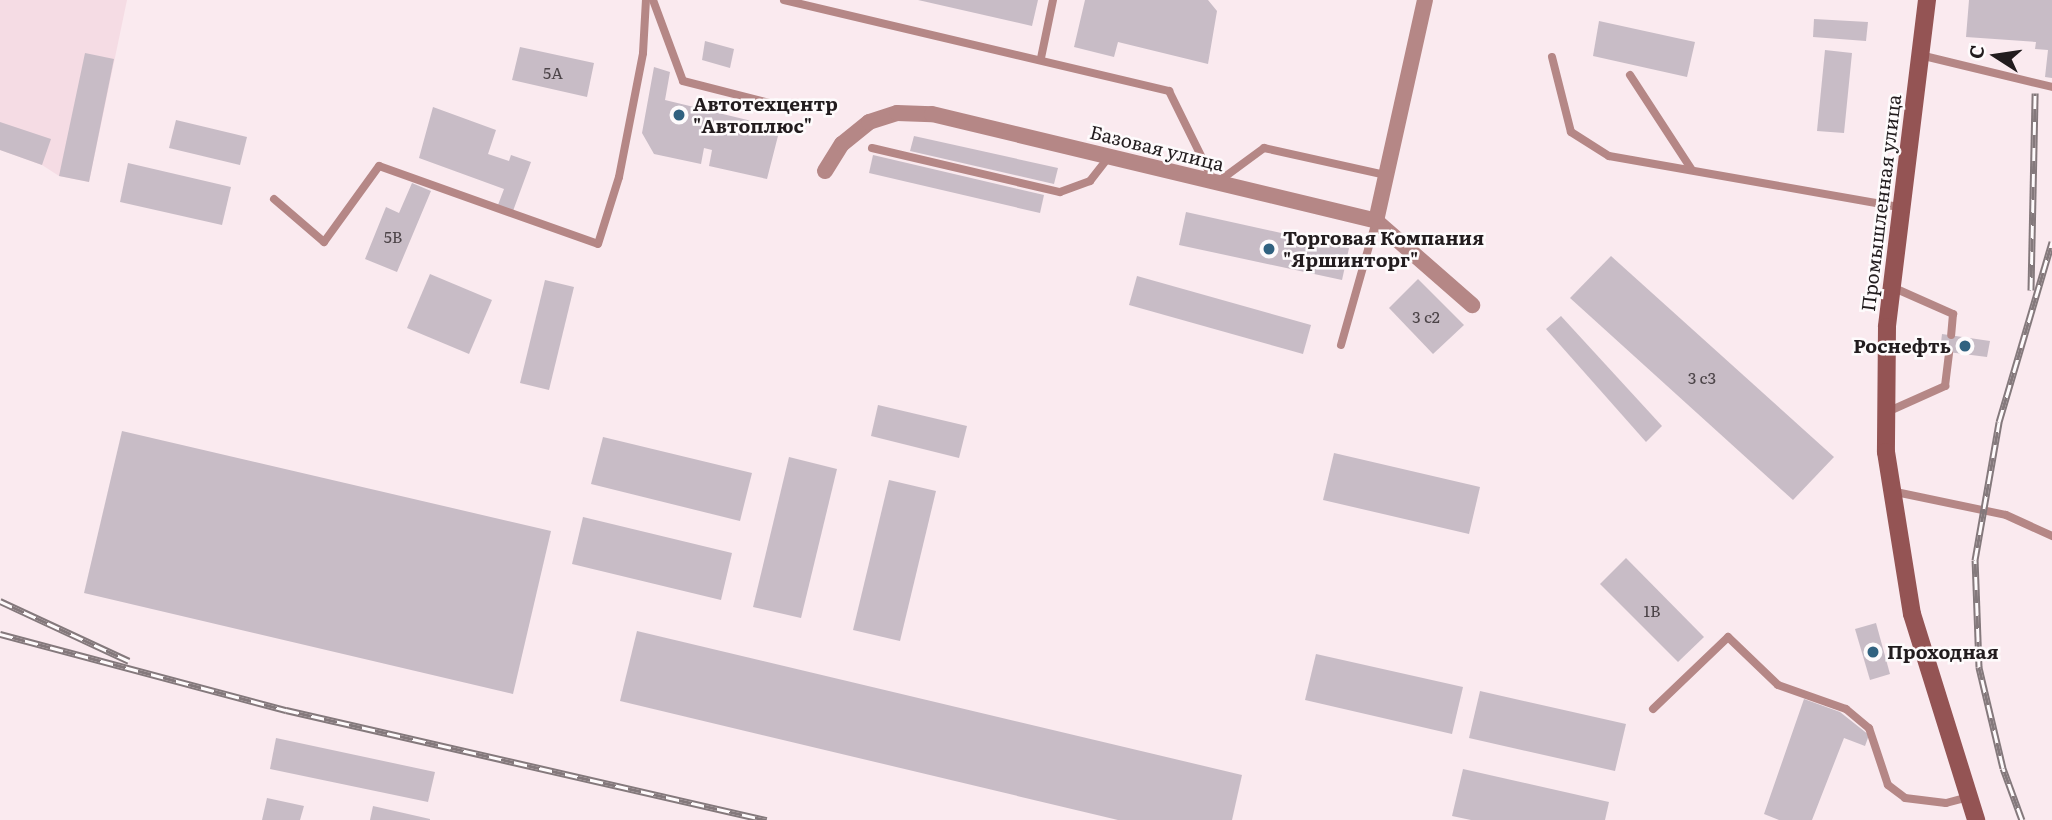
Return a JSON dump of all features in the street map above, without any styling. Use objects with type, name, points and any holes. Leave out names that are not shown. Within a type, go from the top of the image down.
[{"type":"street","points":[[1376,221],[1425,0]]},
{"type":"street","name":"Промышленная улица","points":[[1927,0],[1899,207],[1891,287],[1885,414],[1890,491],[1919,640],[1976,820]]},
{"type":"street","name":"Базовая улица","points":[[825,170],[842,144],[869,122],[897,113],[932,114],[1376,221],[1472,305]]},
{"type":"lane","points":[[274,199],[324,242],[379,166],[598,243],[619,177],[643,53],[646,0]]},
{"type":"lane","points":[[653,0],[683,81],[773,104]]},
{"type":"lane","points":[[784,0],[1041,58],[1169,91],[1215,184],[1264,148],[1386,175]]},
{"type":"lane","points":[[1041,58],[1052,0]]},
{"type":"lane","points":[[1920,55],[2052,87]]},
{"type":"lane","points":[[1552,57],[1571,132],[1609,156],[1899,207]]},
{"type":"lane","points":[[1630,75],[1692,170]]},
{"type":"lane","points":[[872,148],[1060,192],[1090,181],[1108,158]]},
{"type":"lane","points":[[1341,345],[1376,221]]},
{"type":"lane","points":[[1891,287],[1953,314],[1951,335]]},
{"type":"lane","points":[[1885,414],[1944,386],[1949,352]]},
{"type":"lane","points":[[1890,491],[2006,515],[2052,536]]},
{"type":"lane","points":[[1653,709],[1728,637],[1778,685],[1846,709],[1869,728],[1888,785],[1905,798],[1946,803],[1968,797]]},
{"type":"shaded area","points":[[0,0],[127,0],[89,182],[59,176],[42,165],[0,150]]},
{"type":"building","points":[[918,0],[1038,0],[1032,26]]},
{"type":"building","points":[[1085,0],[1208,0],[1217,11],[1208,64],[1118,42],[1114,57],[1074,47]]},
{"type":"building","points":[[1969,0],[2052,0],[2052,78],[2045,77],[2048,50],[2035,49],[2036,42],[1966,37]]},
{"type":"building","points":[[1814,19],[1868,22],[1866,41],[1813,37]]},
{"type":"building","points":[[1599,21],[1695,42],[1687,77],[1593,56]]},
{"type":"building","points":[[705,41],[734,49],[730,68],[702,60]]},
{"type":"building","points":[[520,47],[594,63],[587,97],[512,80]]},
{"type":"building","points":[[1825,50],[1852,53],[1844,133],[1817,131]]},
{"type":"building","points":[[85,53],[114,59],[89,182],[59,176]]},
{"type":"building","points":[[654,67],[670,72],[665,100],[780,128],[767,179],[709,166],[712,150],[704,148],[701,164],[654,154],[642,133]]},
{"type":"building","points":[[433,107],[496,130],[488,154],[509,161],[511,155],[531,162],[513,211],[498,205],[504,189],[419,158]]},
{"type":"building","points":[[176,120],[247,137],[240,165],[169,148]]},
{"type":"building","points":[[0,122],[51,139],[42,165],[0,150]]},
{"type":"building","points":[[914,136],[1058,168],[1054,184],[910,151]]},
{"type":"building","points":[[873,155],[1044,195],[1040,213],[869,173]]},
{"type":"building","points":[[128,163],[231,187],[222,225],[120,202]]},
{"type":"building","points":[[412,183],[431,191],[397,272],[365,259],[386,207],[399,213]]},
{"type":"building","points":[[1186,212],[1349,248],[1342,280],[1179,245]]},
{"type":"building","points":[[1611,256],[1834,457],[1793,500],[1570,298]]},
{"type":"building","points":[[430,274],[492,300],[469,354],[407,328]]},
{"type":"building","points":[[1137,276],[1311,325],[1303,354],[1129,305]]},
{"type":"building","points":[[1418,279],[1464,325],[1433,354],[1389,308]]},
{"type":"building","points":[[545,280],[574,287],[549,390],[520,383]]},
{"type":"building","points":[[1561,316],[1662,426],[1646,442],[1546,329]]},
{"type":"building","name":"Роснефть","points":[[1942,334],[1990,341],[1987,357],[1940,351]]},
{"type":"building","points":[[878,405],[967,426],[959,458],[871,436]]},
{"type":"building","points":[[122,431],[551,531],[513,694],[84,593]]},
{"type":"building","points":[[603,437],[752,473],[740,521],[591,484]]},
{"type":"building","points":[[1334,453],[1480,487],[1469,534],[1323,500]]},
{"type":"building","points":[[789,457],[837,469],[801,618],[753,607]]},
{"type":"building","points":[[889,480],[936,491],[900,641],[853,630]]},
{"type":"building","points":[[583,517],[732,553],[721,600],[572,564]]},
{"type":"building","points":[[1626,558],[1704,637],[1678,662],[1600,584]]},
{"type":"building","name":"Проходная","points":[[1876,623],[1890,674],[1870,680],[1855,629]]},
{"type":"building","points":[[637,631],[1242,775],[1232,820],[1118,820],[620,701]]},
{"type":"building","points":[[1316,654],[1463,687],[1452,734],[1305,700]]},
{"type":"building","points":[[1480,691],[1626,724],[1615,771],[1469,738]]},
{"type":"building","points":[[1804,699],[1840,712],[1869,735],[1865,746],[1844,738],[1812,820],[1779,820],[1764,814]]},
{"type":"building","points":[[276,738],[435,772],[428,802],[270,769]]},
{"type":"building","points":[[1463,769],[1609,802],[1605,820],[1471,820],[1452,816]]},
{"type":"building","points":[[267,798],[304,806],[300,820],[262,820]]},
{"type":"building","points":[[373,806],[430,819],[430,820],[370,820]]},
{"type":"railway","points":[[2031,290],[2035,93]]},
{"type":"railway","points":[[2022,820],[2003,768],[1979,667],[1975,560],[1999,422],[2052,242]]},
{"type":"railway","points":[[0,601],[129,661]]},
{"type":"railway","points":[[0,634],[286,710],[767,820]]},
{"type":"place","name":"Автотехцентр \"Автоплюс\"","points":[[679,115]]},
{"type":"place","name":"Торговая Компания \"Яршинторг\"","points":[[1269,249]]},
{"type":"place","name":"Роснефть","points":[[1965,346]]},
{"type":"place","name":"Проходная","points":[[1873,652]]}]
